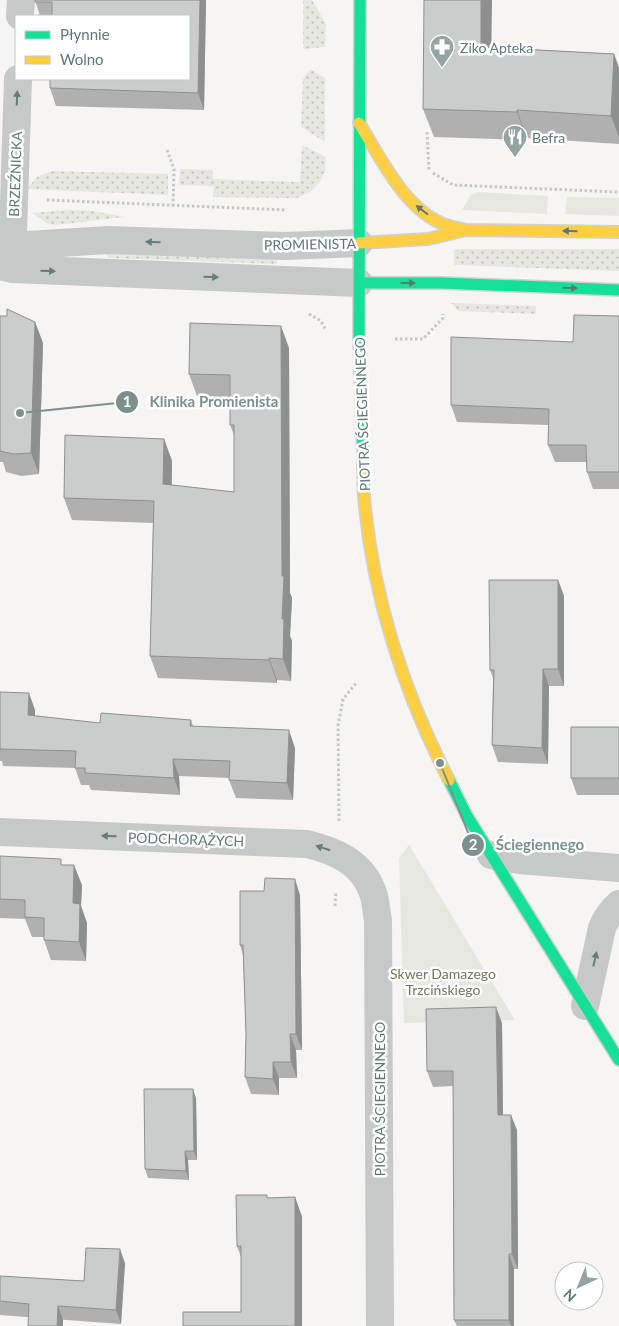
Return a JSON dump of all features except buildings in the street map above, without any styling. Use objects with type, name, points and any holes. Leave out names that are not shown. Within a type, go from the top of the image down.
[{"type":"street","points":[[20,15],[21,0]]},
{"type":"street","name":"PIOTRA ŚCIEGIENNEGO","points":[[360,0],[359,338],[364,497],[373,560],[382,603],[411,698],[440,763],[467,816],[619,1060]]},
{"type":"street","name":"BRZEŹNICKA","points":[[6,258],[14,198],[18,80]]},
{"type":"street","points":[[359,123],[400,187],[413,203],[441,223],[466,230]]},
{"type":"street","name":"PROMIENISTA","points":[[6,258],[108,240],[286,246],[428,239],[466,230],[619,232]]},
{"type":"street","points":[[6,258],[359,284],[442,283],[619,290]]},
{"type":"street","name":"PODCHORĄŻYCH","points":[[0,832],[307,844],[325,848],[347,858],[364,874]]},
{"type":"street","points":[[491,855],[519,860],[619,868]]},
{"type":"street","name":"PIOTRA ŚCIEGIENNEGO","points":[[364,874],[374,893],[378,920],[380,1326]]},
{"type":"street","points":[[585,1006],[602,928],[605,920],[619,904]]},
{"type":"path","points":[[427,132],[429,172],[432,180]]},
{"type":"path","points":[[167,150],[174,170],[173,205]]},
{"type":"path","points":[[420,171],[429,172],[453,185],[619,192]]},
{"type":"path","points":[[14,198],[286,210]]},
{"type":"path","points":[[304,311],[321,321],[331,337]]},
{"type":"path","points":[[395,339],[423,338],[443,318],[443,311]]},
{"type":"path","points":[[335,906],[338,854],[338,726],[344,699],[357,682]]},
{"type":"green space","points":[[303,0],[312,0],[326,24],[325,47],[303,49]]},
{"type":"green space","points":[[310,69],[325,78],[325,142],[301,127],[303,79]]},
{"type":"green space","points":[[302,145],[326,157],[325,171],[319,183],[310,192],[297,198],[213,197],[214,186],[179,185],[180,169],[212,170],[213,179],[300,182]]},
{"type":"green space","points":[[52,171],[168,174],[168,195],[27,189],[37,177]]},
{"type":"green space","points":[[478,192],[548,196],[547,214],[462,210],[470,196]]},
{"type":"green space","points":[[567,197],[619,198],[619,216],[565,214]]},
{"type":"green space","points":[[67,210],[93,211],[124,217],[56,225],[48,224],[32,213]]},
{"type":"green space","points":[[454,249],[619,249],[619,271],[454,265]]},
{"type":"green space","points":[[105,253],[277,254],[277,264],[109,258]]},
{"type":"green space","points":[[451,303],[536,306],[536,314],[458,311]]},
{"type":"green space","name":"Skwer Damazego Trzcińskiego","points":[[409,845],[515,1020],[404,1023],[399,858]]},
{"type":"traffic: fast","points":[[360,0],[359,338],[363,451]]},
{"type":"traffic: fast","points":[[359,283],[442,283],[619,290]]},
{"type":"traffic: fast","points":[[449,780],[467,816],[619,1060]]},
{"type":"traffic: slow","points":[[359,123],[394,180],[416,206],[443,224],[466,230]]},
{"type":"traffic: slow","points":[[359,243],[428,239],[466,230],[619,232]]},
{"type":"traffic: slow","points":[[363,451],[364,496],[368,533],[374,570],[383,606],[404,678],[449,780]]},
{"type":"place","name":"Ziko Apteka","points":[[442,68]]},
{"type":"place","name":"Befra","points":[[515,158]]},
{"type":"place","name":"Klinika Promienista","points":[[20,413]]},
{"type":"place","name":"Ściegiennego","points":[[440,763]]}]
